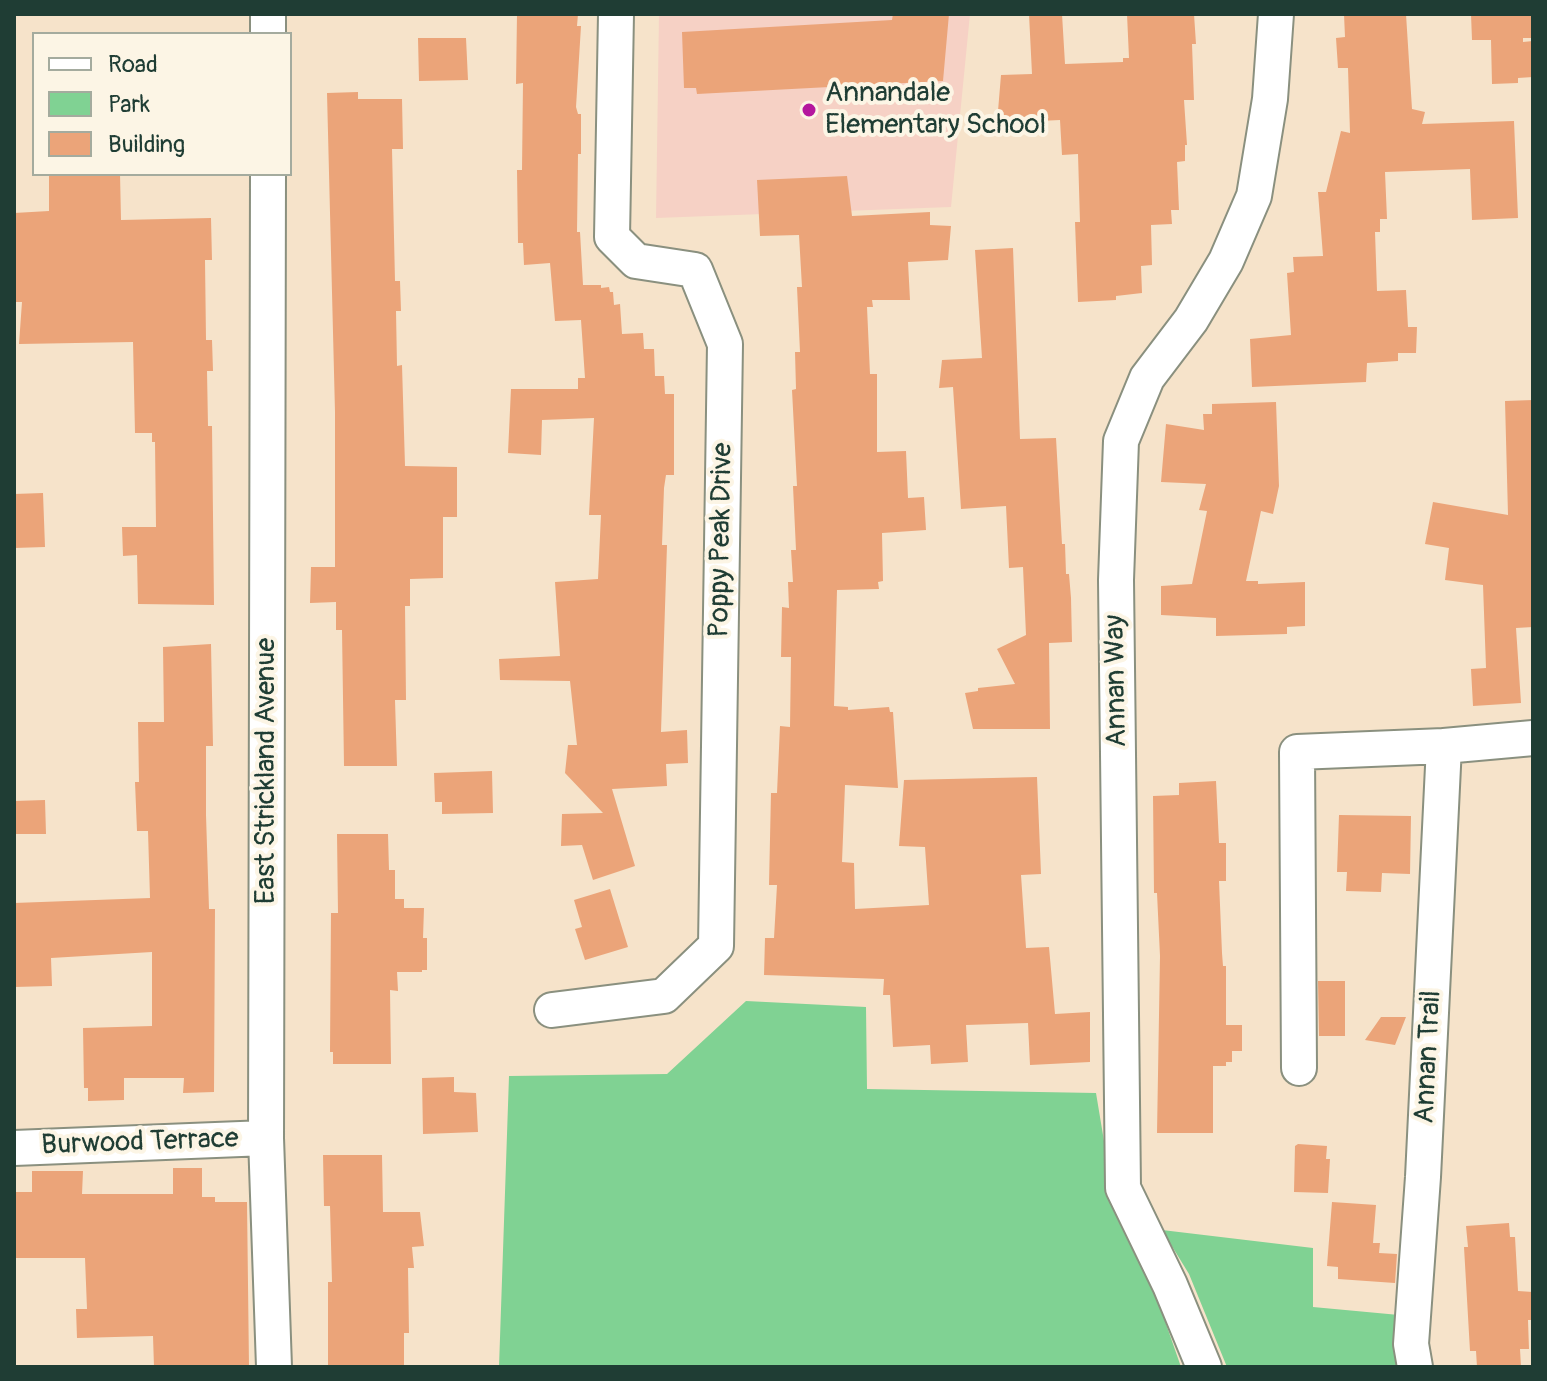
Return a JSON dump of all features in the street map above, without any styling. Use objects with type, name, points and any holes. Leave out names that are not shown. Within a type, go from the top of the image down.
[{"type":"street","name":"Poppy Peak Drive","points":[[552,1010],[664,996],[716,946],[725,344],[695,270],[636,261],[612,237],[616,14]]},
{"type":"street","name":"Annan Way","points":[[1204,1367],[1170,1285],[1123,1188],[1116,580],[1121,441],[1147,378],[1191,320],[1212,285],[1226,261],[1254,196],[1270,99],[1276,14]]},
{"type":"street","name":"East Strickland Avenue","points":[[268,176],[266,1138],[274,1367]]},
{"type":"street","points":[[1299,1068],[1297,752],[1444,746],[1533,738]]},
{"type":"street","name":"Annan Trail","points":[[1415,1367],[1411,1344],[1423,1177],[1444,746]]},
{"type":"street","name":"Burwood Terrace","points":[[14,1148],[266,1138]]},
{"type":"shaded area","name":"Annandale Elementary School","points":[[659,14],[970,14],[951,207],[656,218]]},
{"type":"green space","points":[[746,1001],[866,1007],[867,1089],[1096,1093],[1114,1201],[1156,1295],[1181,1367],[499,1367],[509,1076],[667,1074]]},
{"type":"green space","points":[[1162,1230],[1313,1248],[1313,1307],[1399,1315],[1405,1367],[1227,1367],[1189,1274]]},
{"type":"building","points":[[517,14],[578,14],[577,26],[581,26],[576,107],[578,114],[581,114],[581,154],[578,154],[577,232],[580,232],[583,285],[609,287],[613,292],[614,305],[620,304],[622,334],[643,333],[644,349],[654,349],[655,376],[664,376],[665,394],[674,394],[674,475],[666,475],[664,488],[662,545],[667,545],[661,732],[687,730],[688,763],[666,764],[667,786],[612,789],[635,866],[593,880],[582,845],[561,846],[562,814],[603,813],[565,773],[568,745],[577,745],[570,681],[500,680],[499,659],[560,656],[555,582],[598,579],[601,515],[589,515],[594,418],[542,420],[541,455],[508,453],[511,389],[578,389],[578,378],[585,378],[581,320],[555,321],[550,263],[524,265],[523,243],[518,243],[517,170],[522,170],[523,83],[516,84]]},
{"type":"building","points":[[893,14],[949,14],[943,81],[697,94],[696,88],[684,88],[682,32],[892,20]]},
{"type":"building","points":[[1029,14],[1062,14],[1065,64],[1123,62],[1123,58],[1129,58],[1127,14],[1194,14],[1194,100],[1184,100],[1187,145],[1185,161],[1177,162],[1179,210],[1171,210],[1172,224],[1151,225],[1152,265],[1141,266],[1142,293],[1116,296],[1116,300],[1078,302],[1075,222],[1080,222],[1078,154],[1062,155],[1060,120],[997,123],[1001,75],[1032,74]]},
{"type":"building","points":[[1344,14],[1406,14],[1412,109],[1425,112],[1422,124],[1514,121],[1518,218],[1472,220],[1470,169],[1385,172],[1387,219],[1380,219],[1380,232],[1375,232],[1377,291],[1406,290],[1408,327],[1417,327],[1416,353],[1398,353],[1398,361],[1367,363],[1366,382],[1252,387],[1250,339],[1291,335],[1287,273],[1294,272],[1293,257],[1323,256],[1318,192],[1326,192],[1341,131],[1350,133],[1348,68],[1338,68],[1336,38],[1345,37]]},
{"type":"building","points":[[1471,14],[1533,14],[1533,38],[1523,38],[1523,42],[1533,41],[1533,77],[1518,78],[1518,83],[1492,84],[1491,40],[1472,40]]},
{"type":"building","points":[[418,38],[466,38],[468,80],[419,81]]},
{"type":"building","points":[[358,92],[358,99],[402,99],[403,149],[392,149],[395,281],[400,281],[401,311],[396,311],[397,366],[402,365],[405,466],[457,467],[457,517],[443,517],[443,578],[410,579],[410,606],[405,606],[406,700],[395,700],[397,766],[344,766],[342,630],[336,630],[336,602],[310,603],[311,567],[335,567],[335,412],[327,93]]},
{"type":"building","points":[[49,176],[120,176],[121,220],[211,218],[212,260],[205,260],[206,340],[212,340],[213,371],[207,371],[208,426],[212,426],[214,605],[138,604],[137,555],[123,556],[122,527],[156,527],[155,442],[152,442],[152,433],[135,433],[133,342],[19,344],[22,302],[14,302],[14,213],[49,211]]},
{"type":"building","points":[[847,176],[852,216],[930,212],[930,225],[951,226],[948,260],[908,262],[910,300],[872,300],[873,307],[867,307],[870,374],[877,374],[877,452],[906,451],[908,498],[924,497],[926,530],[882,533],[883,581],[878,582],[879,589],[837,590],[834,706],[848,707],[848,710],[889,707],[893,712],[898,788],[845,785],[842,862],[854,863],[855,909],[929,905],[925,847],[899,846],[904,780],[1037,777],[1041,874],[1021,875],[1026,948],[1049,947],[1055,1014],[1090,1012],[1090,1062],[1030,1065],[1028,1023],[966,1025],[968,1062],[931,1064],[930,1045],[893,1047],[890,995],[883,995],[884,979],[764,975],[765,938],[774,938],[777,885],[769,885],[771,793],[777,793],[780,726],[790,727],[791,657],[781,657],[782,607],[789,608],[788,582],[793,582],[791,550],[796,550],[793,486],[797,486],[792,390],[796,389],[795,352],[800,352],[797,287],[802,287],[799,235],[760,236],[757,180]]},
{"type":"building","points":[[1013,248],[1020,439],[1056,438],[1062,544],[1065,544],[1071,598],[1072,642],[1049,643],[1050,729],[973,729],[965,693],[978,691],[978,688],[1015,684],[997,649],[1026,635],[1023,567],[1009,568],[1006,506],[961,509],[953,387],[939,388],[942,360],[982,358],[975,250]]},
{"type":"building","points":[[1533,400],[1533,627],[1516,628],[1521,703],[1473,706],[1471,669],[1486,668],[1483,585],[1445,580],[1449,548],[1425,544],[1433,502],[1508,515],[1505,401]]},
{"type":"building","points":[[1276,402],[1279,486],[1273,514],[1261,511],[1246,581],[1258,581],[1258,584],[1305,582],[1305,626],[1287,627],[1287,634],[1216,636],[1216,618],[1161,615],[1161,586],[1192,584],[1207,511],[1199,510],[1206,484],[1161,482],[1166,424],[1204,430],[1203,414],[1212,414],[1212,404]]},
{"type":"building","points":[[43,493],[45,547],[14,548],[14,494]]},
{"type":"building","points":[[211,644],[213,746],[206,746],[206,815],[209,909],[215,909],[214,1092],[183,1093],[184,1078],[124,1078],[124,1100],[88,1101],[88,1088],[84,1088],[83,1028],[152,1026],[152,952],[51,958],[52,986],[14,987],[14,903],[150,898],[148,831],[137,831],[135,782],[139,782],[138,722],[164,722],[163,647]]},
{"type":"building","points":[[492,771],[493,813],[442,814],[442,802],[435,802],[434,773]]},
{"type":"building","points":[[1216,781],[1219,843],[1226,843],[1226,881],[1219,881],[1223,966],[1226,966],[1226,1025],[1242,1025],[1242,1051],[1232,1051],[1232,1062],[1226,1062],[1226,1066],[1213,1066],[1213,1133],[1157,1133],[1160,956],[1157,893],[1154,893],[1153,796],[1179,795],[1179,783]]},
{"type":"building","points":[[45,800],[46,834],[14,834],[14,801]]},
{"type":"building","points":[[1339,815],[1411,816],[1410,874],[1382,873],[1381,892],[1346,891],[1347,872],[1337,872]]},
{"type":"building","points":[[337,834],[388,834],[389,870],[395,870],[395,899],[404,899],[404,908],[424,908],[423,938],[427,938],[427,970],[397,972],[398,991],[390,990],[391,1064],[333,1064],[333,1052],[330,1052],[331,913],[338,913]]},
{"type":"building","points":[[610,889],[628,947],[585,960],[575,929],[582,927],[574,900]]},
{"type":"building","points":[[1318,981],[1345,981],[1345,1036],[1319,1036]]},
{"type":"building","points":[[1381,1017],[1406,1017],[1395,1045],[1365,1040]]},
{"type":"building","points":[[454,1077],[454,1092],[476,1093],[478,1132],[423,1134],[422,1078]]},
{"type":"building","points":[[1295,1146],[1327,1146],[1326,1159],[1330,1159],[1328,1193],[1294,1192]]},
{"type":"building","points":[[323,1155],[382,1155],[383,1212],[420,1212],[424,1246],[412,1247],[414,1268],[408,1268],[409,1333],[404,1333],[404,1367],[328,1367],[328,1282],[332,1282],[330,1206],[324,1206]]},
{"type":"building","points":[[173,1168],[202,1168],[202,1197],[215,1197],[215,1202],[247,1202],[249,1367],[154,1367],[153,1336],[77,1338],[76,1309],[87,1309],[85,1258],[14,1258],[14,1192],[32,1192],[32,1171],[83,1171],[82,1194],[173,1194]]},
{"type":"building","points":[[1332,1202],[1376,1205],[1373,1243],[1380,1243],[1379,1253],[1397,1254],[1395,1283],[1338,1279],[1338,1267],[1327,1266]]},
{"type":"building","points":[[1509,1223],[1510,1237],[1515,1237],[1518,1291],[1533,1292],[1533,1320],[1528,1320],[1529,1349],[1520,1349],[1521,1367],[1477,1367],[1476,1351],[1470,1351],[1464,1247],[1468,1247],[1466,1226]]},
{"type":"place","name":"Annandale Elementary School","points":[[809,110]]}]
